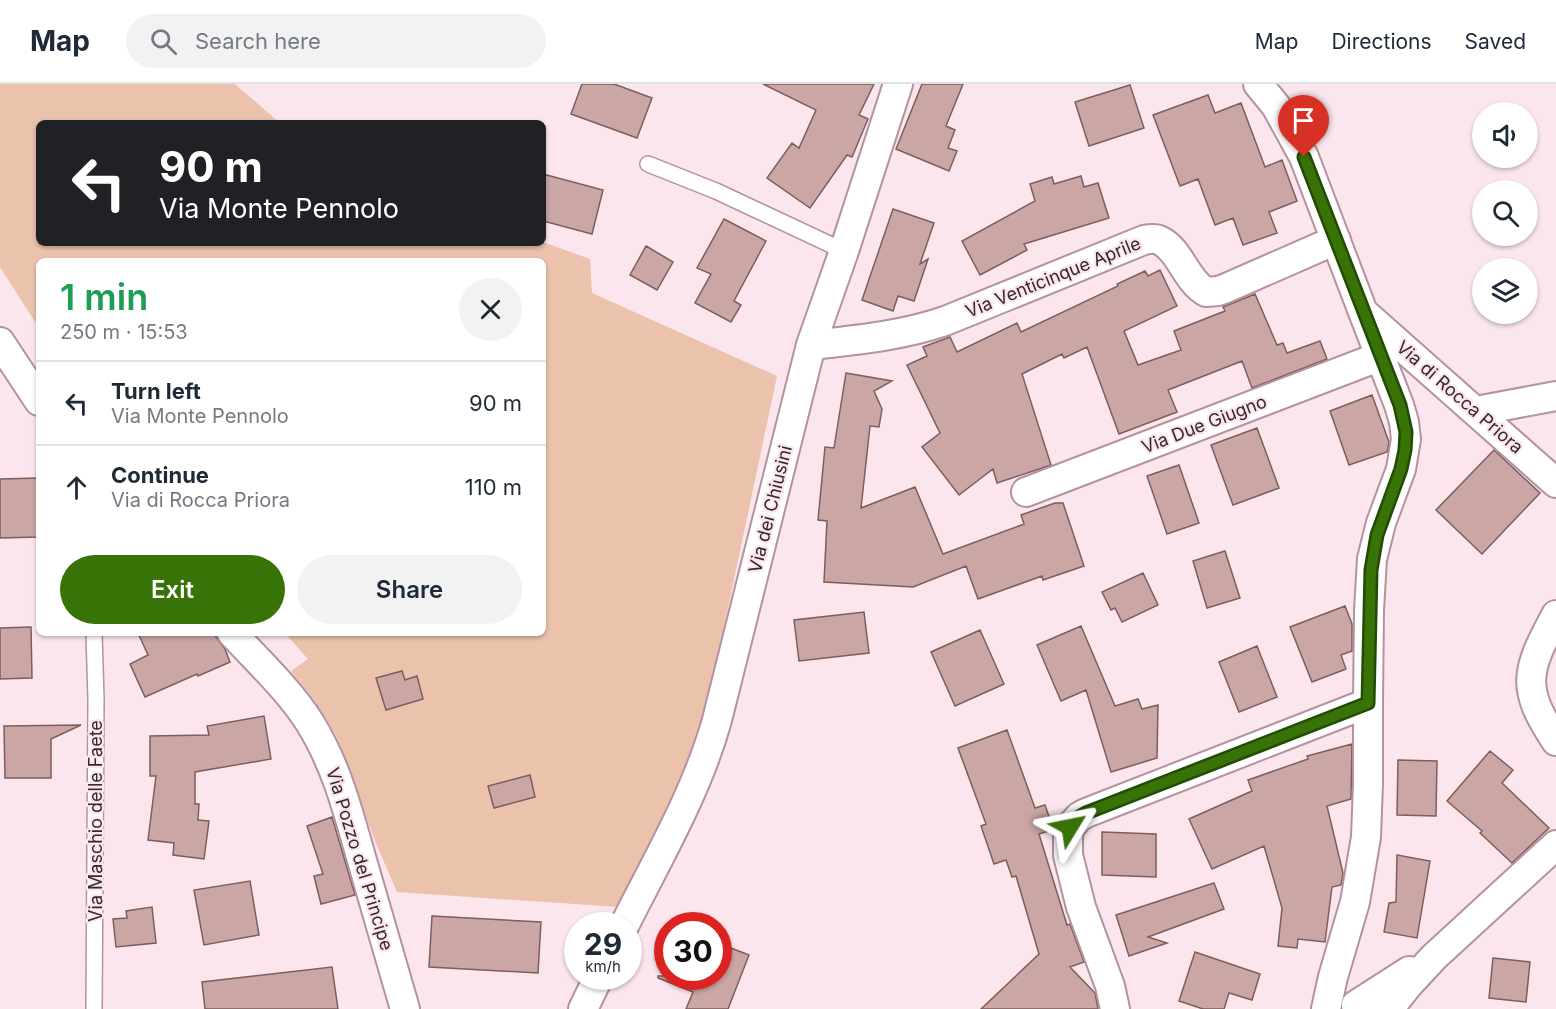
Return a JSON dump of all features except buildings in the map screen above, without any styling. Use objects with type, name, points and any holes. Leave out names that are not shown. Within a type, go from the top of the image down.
[{"type":"street","name":"Via dei Chiusini","points":[[631,912],[692,789],[714,730],[811,345],[898,84]]},
{"type":"street","name":"Via di Rocca Priora","points":[[1258,84],[1276,106],[1304,157],[1363,312],[1556,483]]},
{"type":"street","name":"Via Venticinque Aprile","points":[[811,345],[889,336],[923,328],[1144,240],[1159,240],[1166,245],[1197,286],[1206,292],[1218,291],[1336,240]]},
{"type":"street","points":[[1345,1007],[1347,930],[1359,882],[1366,837],[1369,763],[1369,610],[1372,559],[1381,523],[1401,469],[1406,439],[1400,405],[1363,312]]},
{"type":"street","points":[[0,342],[36,396]]},
{"type":"street","name":"Via Due Giugno","points":[[1026,492],[1381,356]]},
{"type":"street","points":[[1476,411],[1556,396]]},
{"type":"street","points":[[1556,615],[1538,652],[1531,675],[1531,686],[1535,704],[1556,741]]},
{"type":"street","name":"Via Pozzo del Principe","points":[[235,636],[292,698],[305,714],[323,744],[347,807],[405,1009]]},
{"type":"street","points":[[1115,1009],[1070,867],[1067,841],[1074,822],[1086,813],[1368,703]]},
{"type":"street","points":[[1389,1009],[1434,957],[1556,845]]},
{"type":"street","points":[[1345,1007],[1434,957]]},
{"type":"street","points":[[583,1009],[592,990]]},
{"type":"lane","points":[[648,164],[716,191],[844,251]]},
{"type":"lane","name":"Via Maschio delle Faete","points":[[94,636],[96,699],[94,1009]]},
{"type":"shaded area","points":[[0,84],[235,84],[277,120],[36,120],[36,246],[546,246],[546,243],[590,259],[592,293],[777,376],[701,729],[680,783],[619,907],[397,892],[375,841],[336,735],[313,698],[291,671],[308,659],[288,636],[546,636],[546,258],[36,258],[36,323],[0,267]],"holes":[[[402,671],[405,680],[417,676],[423,699],[386,710],[377,678]],[[530,776],[535,797],[494,808],[488,786]]]},
{"type":"route","points":[[1070,827],[1086,813],[1368,703],[1372,559],[1377,535],[1401,469],[1406,432],[1400,405],[1304,157]]}]
